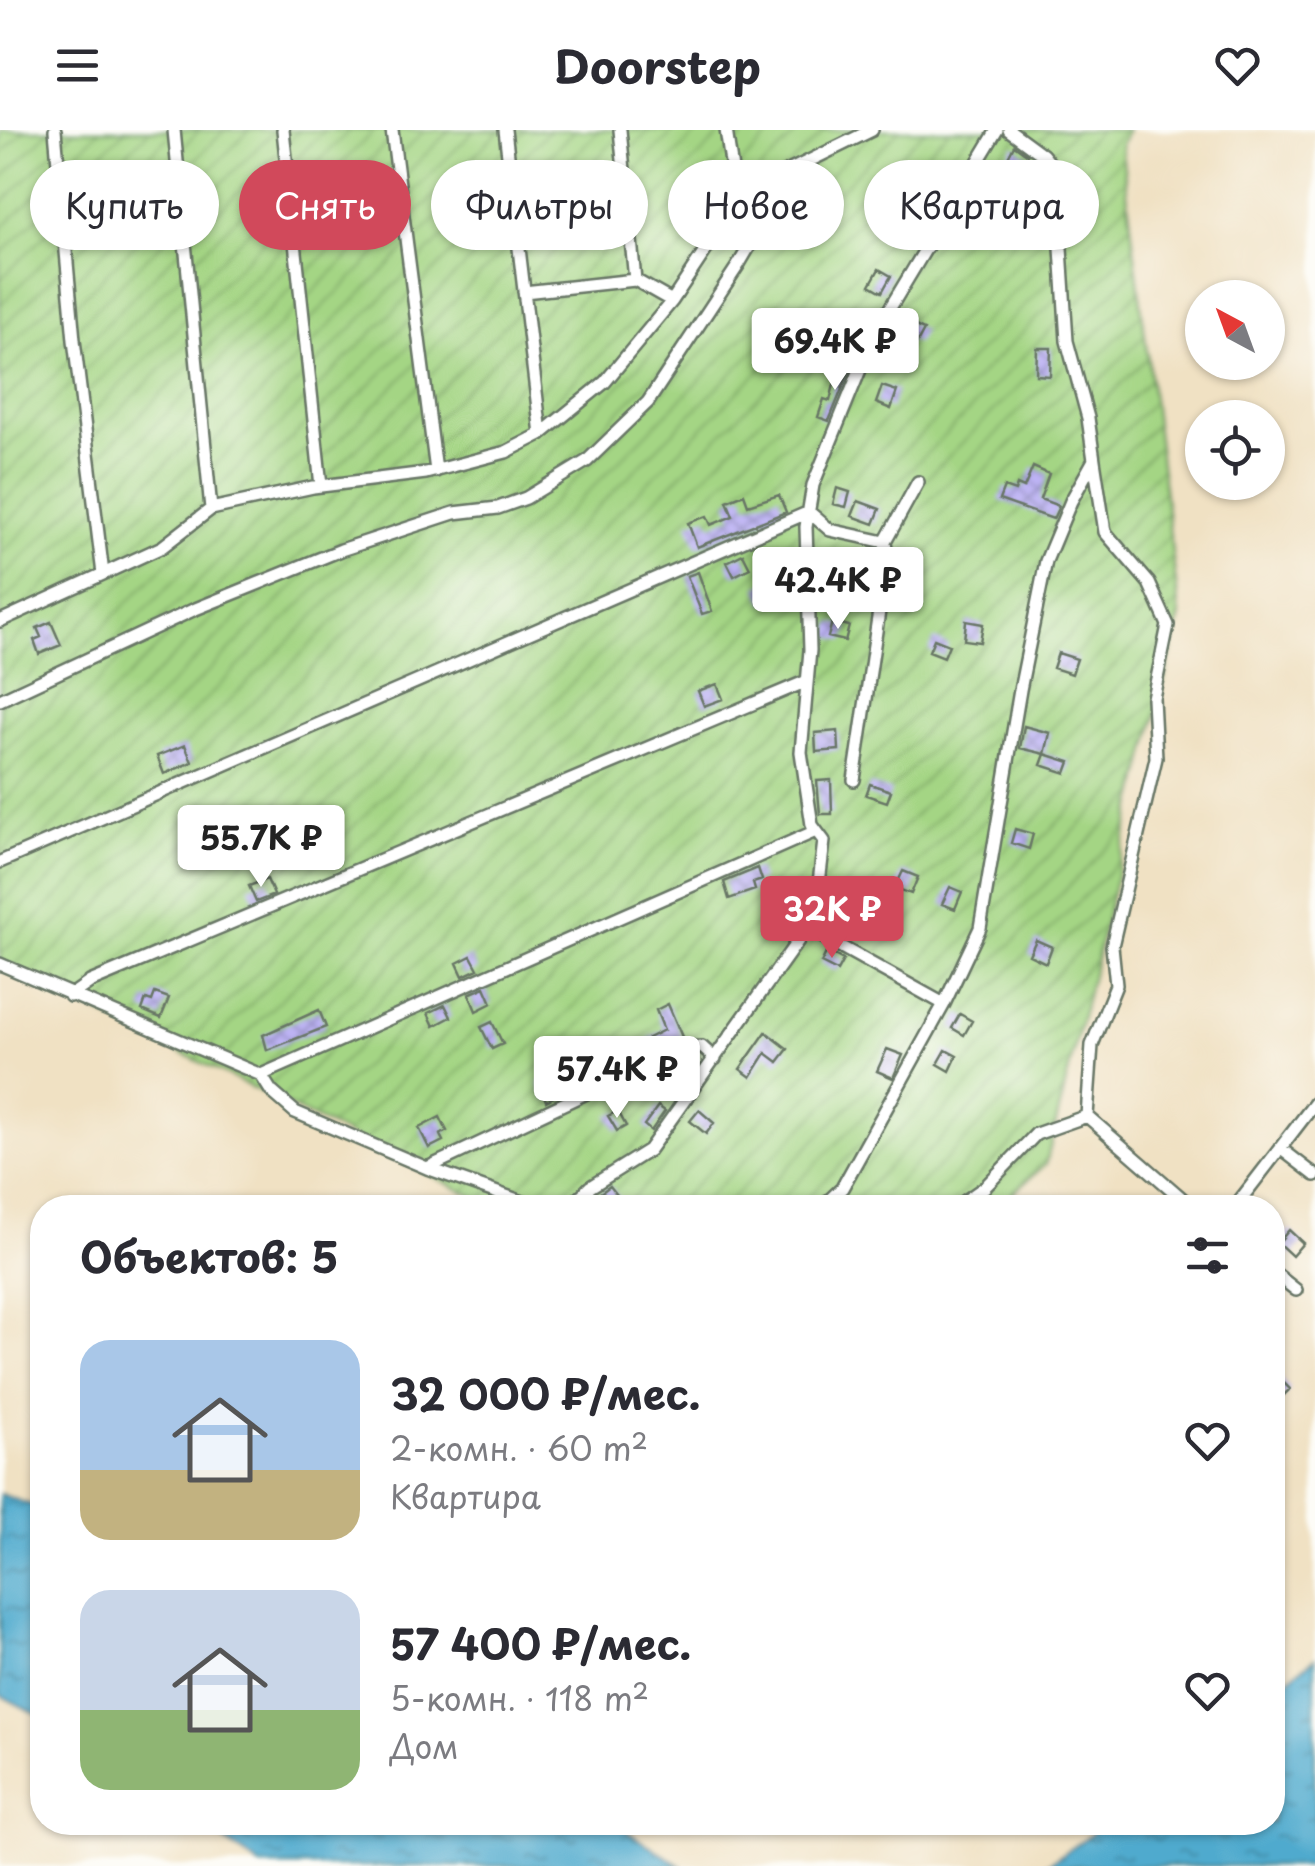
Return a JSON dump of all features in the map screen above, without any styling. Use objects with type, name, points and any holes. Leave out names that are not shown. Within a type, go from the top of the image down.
[{"type":"street","points":[[55,130],[74,340],[103,574]]},
{"type":"street","points":[[174,130],[211,509]]},
{"type":"street","points":[[283,130],[321,486]]},
{"type":"street","points":[[392,130],[436,470]]},
{"type":"street","points":[[505,130],[541,434]]},
{"type":"street","points":[[620,130],[635,280]]},
{"type":"street","points":[[726,130],[731,160]]},
{"type":"street","points":[[834,130],[836,148]]},
{"type":"street","points":[[811,160],[872,130]]},
{"type":"street","points":[[582,1195],[650,1150],[807,928],[819,883],[824,842],[812,826],[801,752],[808,681],[809,512],[813,485],[875,333],[997,130]]},
{"type":"street","points":[[1010,130],[1043,154],[1056,172],[1067,341],[1088,418],[1105,532],[1149,583],[1168,625],[1152,698],[1156,758],[1112,946],[1116,985],[1092,1045],[1087,1116]]},
{"type":"street","points":[[0,620],[162,546],[211,509],[321,486],[436,470],[506,452],[541,434],[606,382],[672,302],[706,250]]},
{"type":"street","points":[[0,700],[193,610],[454,513],[498,508],[526,498],[587,461],[648,402],[747,250]]},
{"type":"street","points":[[524,292],[635,280],[672,302]]},
{"type":"street","points":[[835,1195],[944,1004],[980,928],[1046,561],[1071,501],[1094,460]]},
{"type":"street","points":[[854,780],[887,557],[885,542],[918,482]]},
{"type":"street","points":[[809,512],[830,530],[885,542]]},
{"type":"street","points":[[0,862],[809,512]]},
{"type":"street","points":[[70,996],[90,982],[808,681]]},
{"type":"street","points":[[261,1074],[816,831]]},
{"type":"street","points":[[807,928],[944,1004]]},
{"type":"street","points":[[0,964],[261,1074],[270,1091],[295,1112],[427,1168],[503,1195]]},
{"type":"street","points":[[427,1168],[682,1048],[702,1046],[715,1059]]},
{"type":"street","points":[[1244,1195],[1315,1103]]},
{"type":"street","points":[[1087,1116],[1178,1195]]},
{"type":"street","points":[[974,1195],[1036,1134],[1087,1116]]},
{"type":"street","points":[[1280,1148],[1315,1175]]},
{"type":"street","points":[[1285,1281],[1296,1290]]},
{"type":"green space","points":[[0,130],[1128,130],[1121,144],[1180,615],[1046,1164],[1011,1195],[471,1195],[0,964]]},
{"type":"water","points":[[0,1494],[30,1505],[30,1711],[0,1695]]},
{"type":"water","points":[[1315,1658],[1315,1866],[1045,1866],[1090,1835],[1285,1835],[1285,1682]]},
{"type":"water","points":[[217,1835],[633,1835],[681,1866],[261,1866]]},
{"type":"building","points":[[1014,145],[1028,155],[1025,160],[1006,160]]},
{"type":"building","points":[[879,269],[891,276],[882,292],[870,285]]},
{"type":"building","points":[[907,322],[924,330],[917,343],[901,335]]},
{"type":"building","points":[[1037,348],[1051,348],[1050,376],[1036,375]]},
{"type":"building","points":[[839,364],[851,367],[829,421],[818,417],[824,399],[830,401]]},
{"type":"building","points":[[882,386],[897,391],[891,409],[876,403]]},
{"type":"building","points":[[1033,467],[1049,474],[1040,499],[1059,506],[1053,519],[999,500],[1004,487],[1015,491],[1017,485],[1024,488]]},
{"type":"building","points":[[837,488],[850,492],[846,507],[833,504]]},
{"type":"building","points":[[744,494],[748,505],[779,495],[786,512],[697,547],[688,523],[707,516],[711,525],[733,516],[727,501]]},
{"type":"building","points":[[858,501],[880,509],[874,524],[852,516]]},
{"type":"building","points":[[743,554],[750,568],[734,576],[727,562]]},
{"type":"building","points":[[856,557],[867,559],[863,577],[852,574]]},
{"type":"building","points":[[698,572],[712,611],[702,614],[687,576]]},
{"type":"building","points":[[767,582],[775,598],[765,604],[757,587]]},
{"type":"building","points":[[966,621],[983,624],[980,642],[964,640]]},
{"type":"building","points":[[51,622],[61,645],[39,654],[34,640],[41,637],[37,628]]},
{"type":"building","points":[[832,622],[849,626],[845,641],[828,637]]},
{"type":"building","points":[[934,639],[949,645],[944,657],[929,651]]},
{"type":"building","points":[[1058,653],[1077,659],[1072,674],[1053,668]]},
{"type":"building","points":[[717,684],[723,699],[704,706],[698,691]]},
{"type":"building","points":[[1024,726],[1050,733],[1045,754],[1020,748]]},
{"type":"building","points":[[838,731],[839,750],[816,752],[815,733]]},
{"type":"building","points":[[185,745],[192,762],[164,774],[157,756]]},
{"type":"building","points":[[1045,754],[1070,762],[1066,773],[1041,765]]},
{"type":"building","points":[[831,780],[832,814],[820,814],[817,781]]},
{"type":"building","points":[[870,784],[891,791],[887,802],[866,795]]},
{"type":"building","points":[[1015,829],[1033,834],[1029,849],[1011,843]]},
{"type":"building","points":[[758,868],[762,880],[753,883],[755,890],[729,899],[724,882]]},
{"type":"building","points":[[903,871],[918,877],[911,894],[895,888]]},
{"type":"building","points":[[267,879],[274,895],[256,902],[249,886]]},
{"type":"building","points":[[950,887],[962,892],[955,909],[942,904]]},
{"type":"building","points":[[872,898],[884,905],[877,919],[865,912]]},
{"type":"building","points":[[1036,940],[1052,947],[1046,963],[1029,955]]},
{"type":"building","points":[[827,951],[843,960],[837,971],[821,963]]},
{"type":"building","points":[[471,956],[478,969],[463,976],[457,963]]},
{"type":"building","points":[[485,987],[492,1003],[476,1011],[469,994]]},
{"type":"building","points":[[155,993],[169,998],[161,1018],[142,1010],[146,999],[152,1001]]},
{"type":"building","points":[[668,1004],[682,1037],[654,1051],[648,1038],[664,1030],[656,1010]]},
{"type":"building","points":[[445,1005],[451,1017],[434,1026],[428,1013]]},
{"type":"building","points":[[319,1010],[326,1027],[267,1050],[263,1035]]},
{"type":"building","points":[[960,1014],[972,1021],[964,1035],[952,1028]]},
{"type":"building","points":[[492,1022],[503,1044],[492,1049],[481,1027]]},
{"type":"building","points":[[766,1032],[788,1049],[778,1062],[766,1053],[751,1077],[740,1069]]},
{"type":"building","points":[[887,1049],[903,1055],[893,1078],[877,1071]]},
{"type":"building","points":[[946,1050],[957,1056],[950,1071],[938,1064]]},
{"type":"building","points":[[569,1071],[575,1086],[546,1101],[539,1083]]},
{"type":"building","points":[[658,1106],[665,1111],[651,1131],[644,1125]]},
{"type":"building","points":[[699,1110],[714,1123],[706,1134],[690,1121]]},
{"type":"building","points":[[618,1111],[626,1126],[617,1131],[608,1116]]},
{"type":"building","points":[[440,1117],[447,1131],[440,1135],[443,1141],[429,1148],[419,1128]]},
{"type":"building","points":[[610,1186],[617,1195],[598,1195]]},
{"type":"building","points":[[1289,1230],[1303,1243],[1292,1256],[1285,1250]]}]
